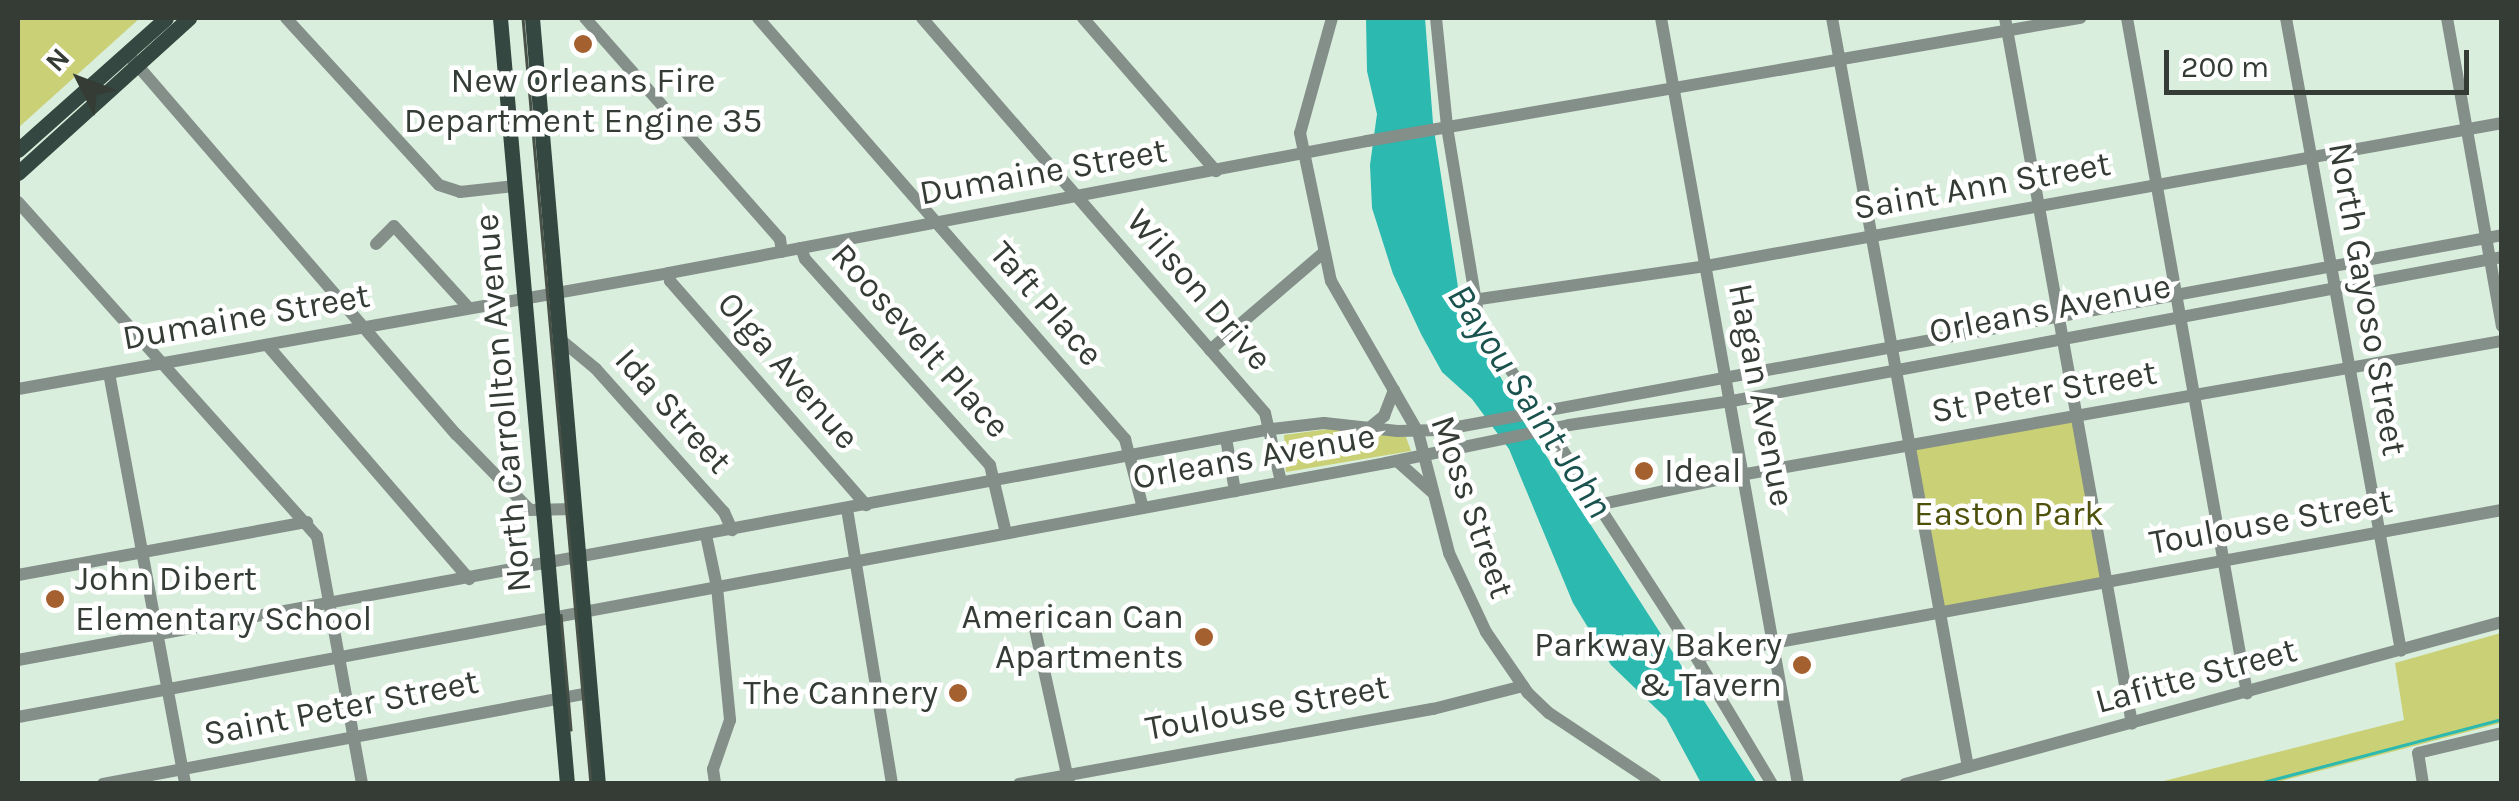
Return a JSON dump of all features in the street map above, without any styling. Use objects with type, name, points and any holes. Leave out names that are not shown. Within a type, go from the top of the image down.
[{"type":"main road","points":[[18,172],[132,59],[166,18]]},
{"type":"main road","points":[[18,150],[189,18]]},
{"type":"main road","points":[[500,19],[530,18]]},
{"type":"main road","name":"North Carrollton Avenue","points":[[530,18],[598,784]]},
{"type":"main road","name":"North Carrollton Avenue","points":[[500,19],[566,784]]},
{"type":"street","points":[[286,18],[439,184],[460,192],[515,186]]},
{"type":"street","points":[[584,18],[780,239],[782,252]]},
{"type":"street","name":"Taft Place","points":[[758,18],[1125,440],[1143,508]]},
{"type":"street","name":"Wilson Drive","points":[[922,18],[1266,413],[1281,482]]},
{"type":"street","points":[[1083,18],[1216,170]]},
{"type":"street","name":"Moss Street","points":[[1332,18],[1304,109],[1303,154],[1323,253],[1350,320],[1418,432],[1432,492],[1466,594],[1523,686],[1574,733],[1656,784]]},
{"type":"street","points":[[1436,18],[1441,128],[1473,300],[1483,330],[1543,430],[1696,657],[1772,784]]},
{"type":"street","name":"Hagan Avenue","points":[[1661,18],[1746,474],[1798,784]]},
{"type":"street","points":[[1832,18],[1968,767]]},
{"type":"street","name":"Dumaine Street","points":[[18,389],[669,273],[1367,141],[1840,60],[2006,24],[2080,18]]},
{"type":"street","points":[[2127,18],[2247,694]]},
{"type":"street","name":"North Gayoso Street","points":[[2286,18],[2401,651]]},
{"type":"street","points":[[2447,18],[2486,238],[2496,258],[2502,326]]},
{"type":"street","points":[[2006,24],[2132,724]]},
{"type":"street","points":[[132,59],[363,327],[530,510],[574,510]]},
{"type":"street","name":"Saint Ann Street","points":[[1473,300],[1706,266],[2502,123]]},
{"type":"street","points":[[18,202],[318,536],[362,784]]},
{"type":"street","points":[[376,244],[394,226],[468,307]]},
{"type":"street","name":"Orleans Avenue","points":[[18,660],[1272,430],[1324,423],[1418,432],[2502,235]]},
{"type":"street","name":"Roosevelt Place","points":[[801,248],[804,258],[990,464],[1006,533]]},
{"type":"street","points":[[1210,350],[1323,253]]},
{"type":"street","name":"Orleans Avenue","points":[[18,716],[1425,456],[1543,430],[1732,401],[2496,258]]},
{"type":"street","name":"Olga Avenue","points":[[669,273],[670,282],[866,506]]},
{"type":"street","name":"Ida Street","points":[[560,340],[596,369],[724,512],[732,530]]},
{"type":"street","name":"St Peter Street","points":[[1597,505],[1746,474],[2502,341]]},
{"type":"street","points":[[268,346],[469,579]]},
{"type":"street","points":[[109,373],[185,784]]},
{"type":"street","points":[[1368,428],[1384,416],[1394,390]]},
{"type":"street","points":[[1226,438],[1235,491]]},
{"type":"street","points":[[1398,461],[1432,492]]},
{"type":"street","points":[[847,509],[892,784]]},
{"type":"street","name":"Toulouse Street","points":[[1696,657],[2502,510]]},
{"type":"street","points":[[18,574],[307,522]]},
{"type":"street","points":[[706,535],[716,586],[730,720],[712,769],[715,784]]},
{"type":"street","name":"Lafitte Street","points":[[1905,784],[2502,622]]},
{"type":"street","points":[[1035,629],[1068,779]]},
{"type":"street","name":"Toulouse Street","points":[[1019,784],[1068,779],[1433,709],[1523,686]]},
{"type":"street","name":"Saint Peter Street","points":[[102,784],[590,692]]},
{"type":"street","points":[[2423,784],[2418,753],[2502,733]]},
{"type":"green space","points":[[18,18],[140,18],[18,128]]},
{"type":"green space","name":"Easton Park","points":[[2077,417],[2107,582],[1940,613],[1911,447]]},
{"type":"green space","points":[[1328,429],[1406,437],[1411,451],[1286,472],[1284,435]]},
{"type":"green space","points":[[2501,633],[2501,723],[2274,783],[2156,783],[2404,720],[2395,663]]},
{"type":"water","points":[[1366,18],[1425,18],[1433,123],[1461,307],[1536,440],[1757,783],[1701,783],[1666,718],[1611,665],[1573,603],[1509,449],[1472,399],[1442,372],[1421,334],[1393,274],[1372,208],[1370,165],[1377,114],[1367,71]]},
{"type":"waterway","points":[[2256,784],[2502,719]]},
{"type":"tram line","points":[[523,18],[591,784]]},
{"type":"tram line","points":[[561,615],[571,730]]},
{"type":"place","name":"New Orleans Fire Department Engine 35","points":[[583,44]]},
{"type":"place","name":"Ideal","points":[[1644,471]]},
{"type":"place","name":"John Dibert Elementary School","points":[[55,599]]},
{"type":"place","name":"American Can Apartments","points":[[1204,637]]},
{"type":"place","name":"Parkway Bakery & Tavern","points":[[1802,665]]},
{"type":"place","name":"The Cannery","points":[[958,693]]},
{"type":"water label","name":"Bayou Saint John","points":[[1530,401]]}]
